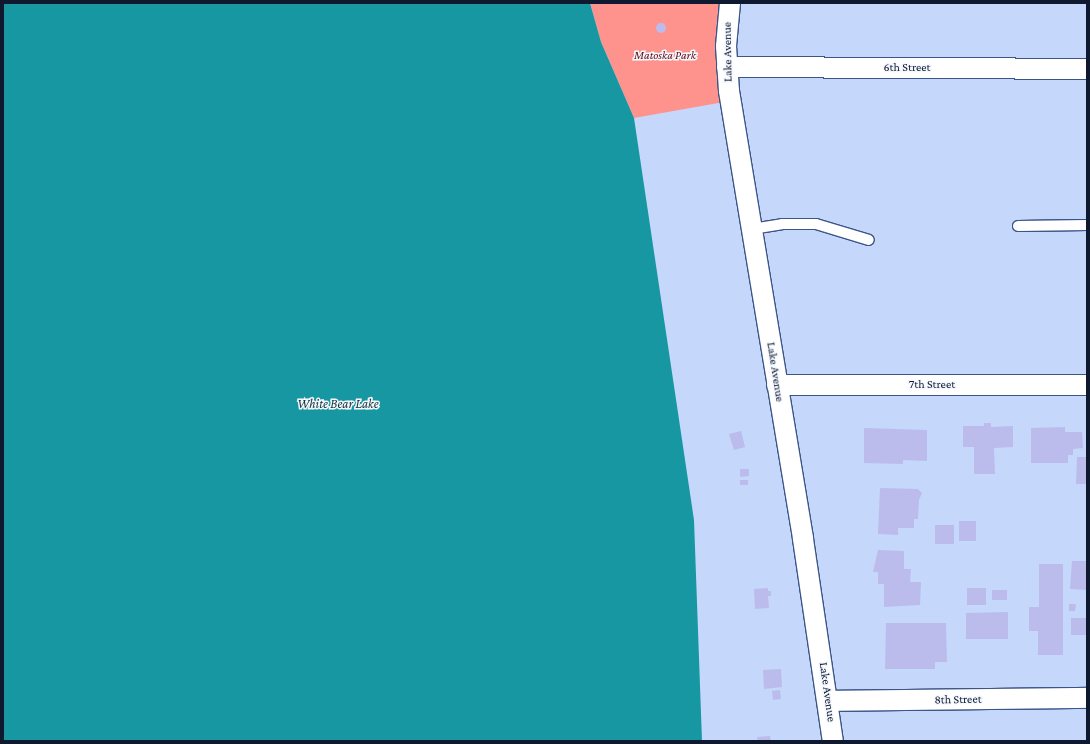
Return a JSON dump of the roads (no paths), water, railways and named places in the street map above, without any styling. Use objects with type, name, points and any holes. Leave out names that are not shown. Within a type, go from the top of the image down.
[{"type":"street","name":"Lake Avenue","points":[[730,3],[726,46],[729,91],[829,701],[833,741]]},
{"type":"street","name":"6th Street","points":[[727,67],[1087,69]]},
{"type":"street","name":"7th Street","points":[[777,385],[1087,385]]},
{"type":"street","name":"8th Street","points":[[829,701],[1087,698]]},
{"type":"lane","points":[[752,229],[782,224],[816,224],[868,240]]},
{"type":"lane","points":[[1018,226],[1087,225]]},
{"type":"water","name":"White Bear Lake","points":[[3,3],[590,3],[601,42],[634,118],[694,520],[702,741],[3,741]]},
{"type":"park label","name":"Matoska Park","points":[[665,56]]}]
